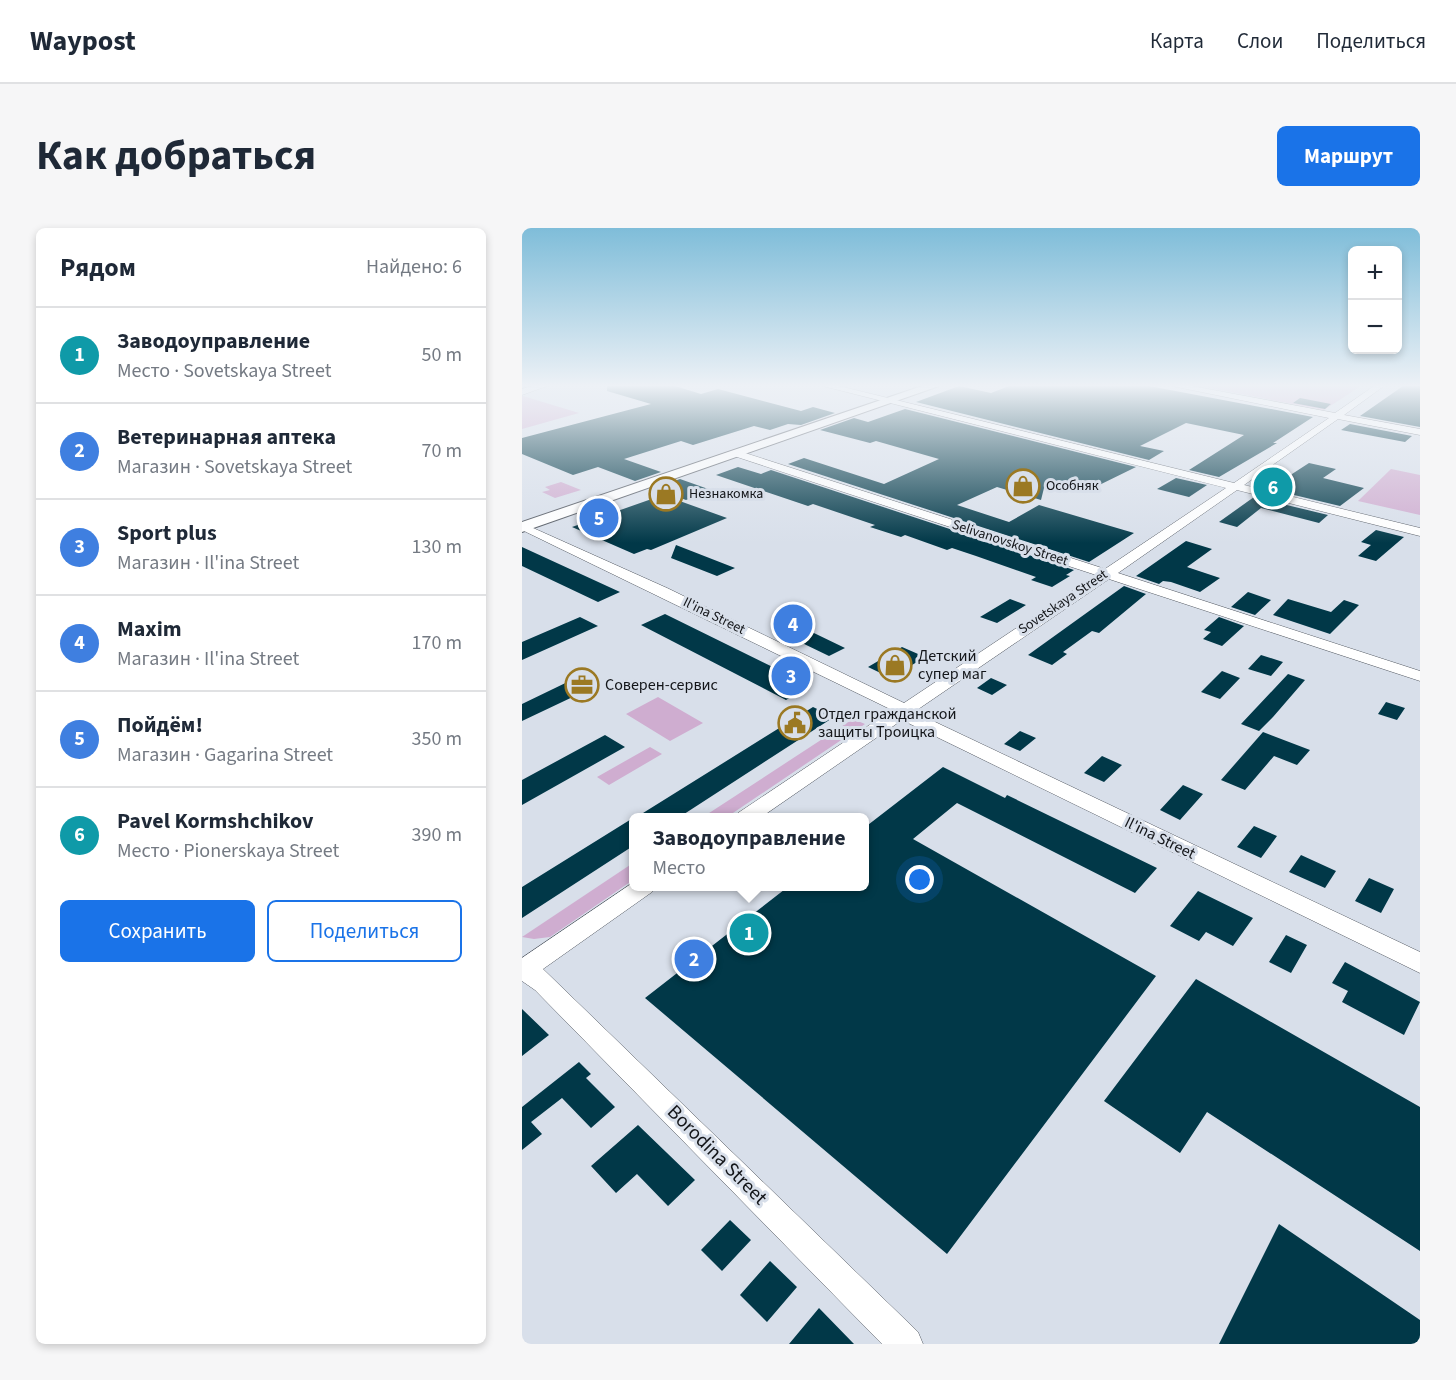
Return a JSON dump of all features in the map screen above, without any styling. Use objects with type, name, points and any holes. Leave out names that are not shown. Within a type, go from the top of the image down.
[{"type":"main road","points":[[523,526],[782,438]]},
{"type":"street","points":[[1035,438],[1420,532]]},
{"type":"street","name":"Sovetskaya Street","points":[[752,813],[1305,438]]},
{"type":"street","name":"Selivanovskoy Street","points":[[738,453],[1420,676]]},
{"type":"street","name":"Il'ina Street","points":[[523,526],[662,591],[901,711],[1420,963]]},
{"type":"street","points":[[524,970],[638,891]]},
{"type":"street","name":"Borodina Street","points":[[524,970],[544,983],[906,1344]]},
{"type":"shaded area","points":[[1391,469],[1420,475],[1420,515],[1358,501]]},
{"type":"shaded area","points":[[561,482],[581,490],[555,498],[542,492],[550,490],[545,487]]},
{"type":"shaded area","points":[[658,697],[703,723],[670,741],[626,714]]},
{"type":"shaded area","points":[[853,719],[865,724],[733,813],[709,813]]},
{"type":"shaded area","points":[[650,747],[662,754],[609,785],[597,777]]},
{"type":"shaded area","points":[[629,866],[629,883],[550,937],[534,939],[522,937]]},
{"type":"building","points":[[522,438],[715,438],[693,445],[681,441],[624,459],[661,472],[635,481],[598,467],[573,475],[522,454]]},
{"type":"building","points":[[851,438],[1021,438],[1136,467],[1087,491],[1046,480],[1041,500],[997,487],[957,505],[1009,522],[1039,505],[1134,533],[1089,562],[788,464],[804,458],[884,484],[939,459],[876,441],[870,443]]},
{"type":"building","points":[[1061,438],[1156,438],[1140,446],[1164,451],[1149,460]]},
{"type":"building","points":[[1239,438],[1281,438],[1273,443],[1277,443],[1219,477],[1189,470]]},
{"type":"building","points":[[1384,438],[1410,438],[1405,442]]},
{"type":"building","points":[[1309,463],[1336,469],[1323,478],[1364,488],[1340,506],[1269,489]]},
{"type":"building","points":[[738,467],[761,474],[771,470],[1074,570],[1066,575],[1070,576],[1052,587],[1031,580],[1036,577],[952,548],[947,550],[905,535],[901,537],[870,527],[875,525],[813,504],[808,506],[716,475]]},
{"type":"building","points":[[1176,478],[1207,485],[1189,497],[1157,489]]},
{"type":"building","points":[[680,479],[711,490],[686,500],[654,488]]},
{"type":"building","points":[[663,495],[727,518],[651,550],[647,549],[634,554],[572,527]]},
{"type":"building","points":[[1254,497],[1328,515],[1319,523],[1261,508],[1237,527],[1219,522]]},
{"type":"building","points":[[1376,530],[1404,537],[1376,561],[1358,556],[1371,545],[1361,542]]},
{"type":"building","points":[[1186,541],[1212,549],[1187,567],[1220,578],[1200,592],[1171,582],[1163,581],[1159,584],[1136,576]]},
{"type":"building","points":[[676,545],[735,568],[717,576],[671,558]]},
{"type":"building","points":[[522,547],[620,592],[598,602],[522,566]]},
{"type":"building","points":[[1124,586],[1146,594],[1099,633],[1092,631],[1063,652],[1067,654],[1052,665],[1028,655]]},
{"type":"building","points":[[1248,592],[1271,600],[1255,615],[1231,607]]},
{"type":"building","points":[[1010,599],[1026,605],[997,623],[980,617]]},
{"type":"building","points":[[1288,599],[1331,612],[1344,600],[1359,605],[1330,634],[1273,615]]},
{"type":"building","points":[[665,614],[810,685],[786,700],[641,625]]},
{"type":"building","points":[[580,617],[598,626],[522,660],[522,642]]},
{"type":"building","points":[[780,617],[845,648],[829,656],[771,628],[776,625]]},
{"type":"building","points":[[1219,617],[1244,626],[1222,646],[1203,639],[1211,632],[1204,630]]},
{"type":"building","points":[[902,647],[925,657],[891,678],[868,667]]},
{"type":"building","points":[[1261,655],[1283,662],[1271,676],[1248,669]]},
{"type":"building","points":[[1222,671],[1240,678],[1220,699],[1201,692]]},
{"type":"building","points":[[1288,674],[1305,680],[1273,717],[1259,731],[1241,724]]},
{"type":"building","points":[[582,675],[598,685],[522,721],[522,704]]},
{"type":"building","points":[[991,678],[1007,685],[992,695],[977,688]]},
{"type":"building","points":[[1386,702],[1405,708],[1397,720],[1378,714]]},
{"type":"building","points":[[813,707],[834,717],[686,813],[643,813]]},
{"type":"building","points":[[1020,731],[1036,738],[1020,751],[1004,744]]},
{"type":"building","points":[[1263,732],[1310,750],[1297,765],[1274,756],[1245,790],[1221,780]]},
{"type":"building","points":[[605,735],[625,747],[522,805],[522,780]]},
{"type":"building","points":[[1102,756],[1122,765],[1104,782],[1084,773]]},
{"type":"building","points":[[943,767],[1005,798],[1007,795],[1157,868],[1135,893],[957,803],[913,839],[1156,976],[947,1254],[645,998],[783,891],[869,891],[869,824]]},
{"type":"building","points":[[1183,785],[1203,794],[1180,820],[1160,810]]},
{"type":"building","points":[[629,820],[629,849],[522,918],[522,887]]},
{"type":"building","points":[[1254,826],[1277,836],[1261,858],[1237,847]]},
{"type":"building","points":[[1301,855],[1336,871],[1325,888],[1289,872]]},
{"type":"building","points":[[1369,878],[1394,889],[1381,913],[1355,901]]},
{"type":"building","points":[[1198,891],[1253,918],[1233,946],[1206,932],[1199,941],[1170,926]]},
{"type":"building","points":[[1286,935],[1307,945],[1291,973],[1269,962]]},
{"type":"building","points":[[1345,962],[1420,1002],[1404,1035],[1342,1002],[1348,991],[1332,983]]},
{"type":"building","points":[[1196,979],[1420,1107],[1420,1251],[1207,1112],[1180,1153],[1104,1101]]},
{"type":"building","points":[[522,1009],[549,1035],[522,1056]]},
{"type":"building","points":[[579,1062],[591,1074],[586,1078],[615,1107],[591,1128],[562,1098],[531,1122],[542,1134],[522,1150],[522,1107]]},
{"type":"building","points":[[638,1125],[695,1180],[668,1206],[637,1174],[616,1193],[591,1166]]},
{"type":"building","points":[[730,1220],[751,1240],[722,1271],[701,1250]]},
{"type":"building","points":[[1279,1224],[1420,1320],[1420,1344],[1219,1344]]},
{"type":"building","points":[[770,1261],[797,1287],[767,1322],[740,1295]]},
{"type":"building","points":[[819,1308],[854,1344],[789,1344]]},
{"type":"place","name":"Особняк","points":[[1023,486]]},
{"type":"place","name":"Pavel Kormshchikov","points":[[1273,487]]},
{"type":"place","name":"Незнакомка","points":[[666,494]]},
{"type":"place","name":"Пойдём!","points":[[599,518]]},
{"type":"place","name":"Maxim","points":[[793,624]]},
{"type":"place","name":"Детский супер маг","points":[[895,665]]},
{"type":"place","name":"Sport plus","points":[[791,676]]},
{"type":"place","name":"Соверен-сервис","points":[[582,685]]},
{"type":"place","name":"Отдел гражданской защиты Троицка","points":[[795,723]]},
{"type":"place","name":"Заводоуправление","points":[[749,933]]},
{"type":"place","name":"Ветеринарная аптека","points":[[694,959]]}]
